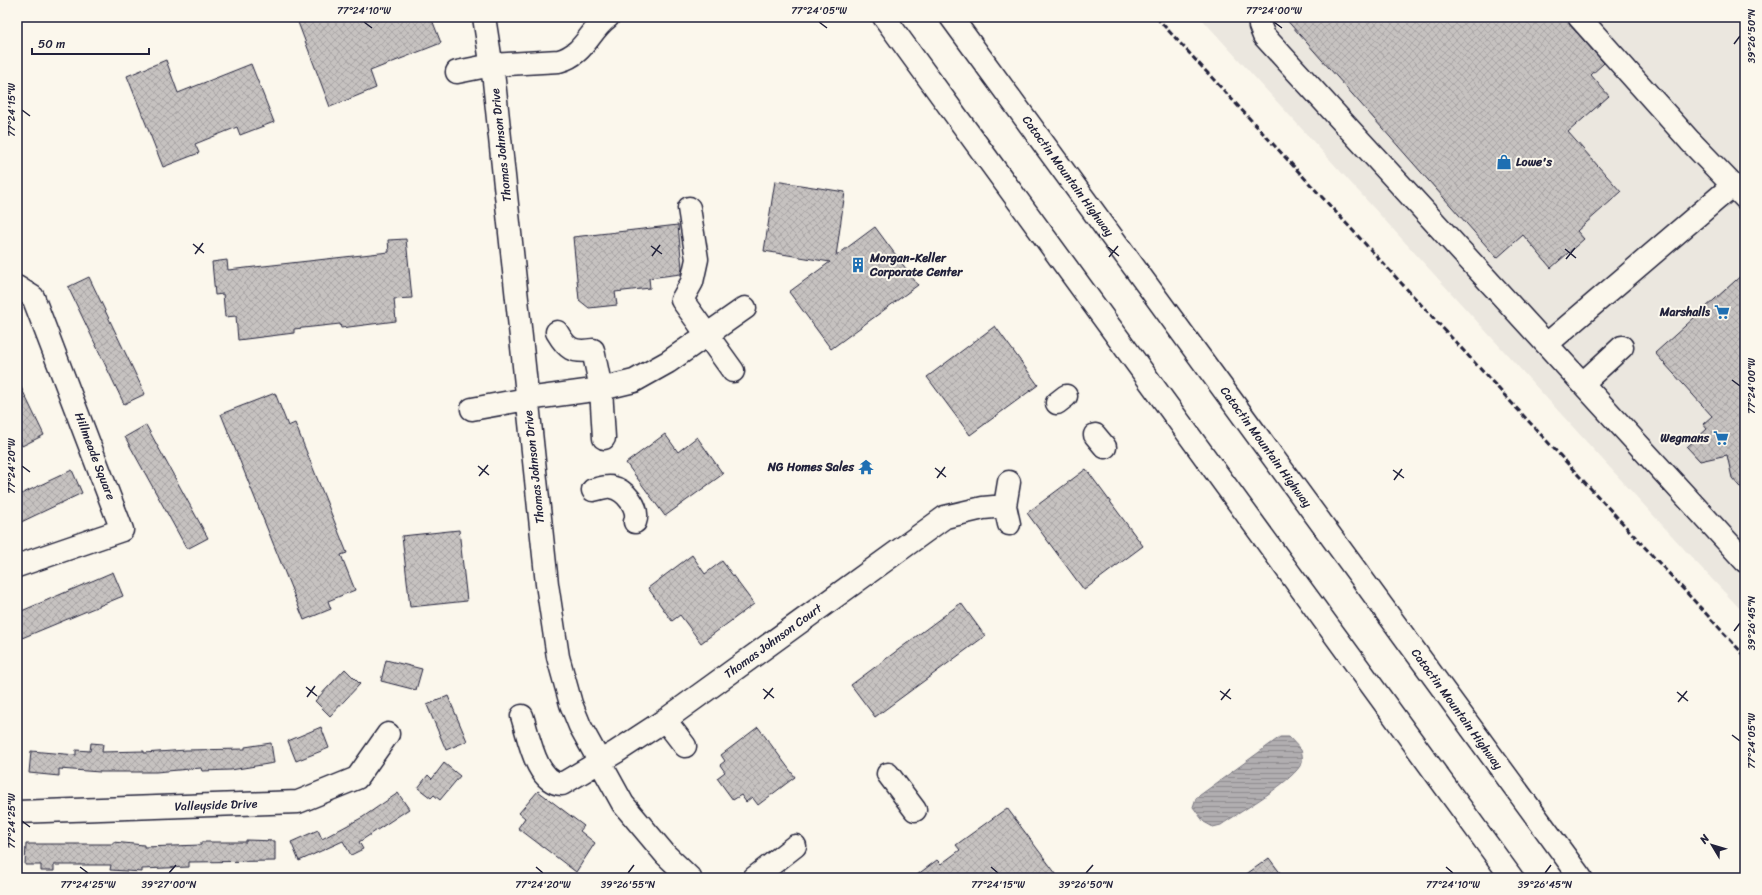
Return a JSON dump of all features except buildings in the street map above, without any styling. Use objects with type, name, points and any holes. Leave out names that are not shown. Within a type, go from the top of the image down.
[{"type":"main road","name":"Thomas Johnson Drive","points":[[484,17],[492,65],[511,235],[547,584],[558,657],[571,704],[580,726],[623,804],[665,854],[690,878]]},
{"type":"main road","points":[[457,72],[492,65],[559,61],[568,58],[581,49],[593,30],[608,17]]},
{"type":"main road","points":[[884,17],[1512,878]]},
{"type":"main road","name":"Catoctin Mountain Highway","points":[[951,17],[1581,878]]},
{"type":"main road","points":[[1259,17],[1260,26],[1264,36],[1745,561]]},
{"type":"main road","points":[[1547,344],[1738,192],[1579,17]]},
{"type":"main road","points":[[689,208],[697,259],[692,282],[682,300],[733,371]]},
{"type":"main road","name":"Hillmeade Square","points":[[17,287],[33,297],[122,530],[17,566]]},
{"type":"main road","points":[[472,409],[601,388],[634,380],[668,362],[745,308]]},
{"type":"main road","points":[[557,332],[570,349],[580,352],[593,350],[601,388],[604,438]]},
{"type":"main road","points":[[1583,383],[1622,347]]},
{"type":"main road","name":"Thomas Johnson Court","points":[[522,716],[540,770],[551,782],[562,784],[665,720],[945,517],[983,508],[1007,515],[1009,482]]},
{"type":"main road","points":[[593,490],[610,487],[621,492],[635,506],[637,515],[635,522]]},
{"type":"main road","points":[[665,720],[685,746]]},
{"type":"main road","name":"Valleyside Drive","points":[[17,812],[298,802],[357,778],[388,734]]},
{"type":"main road","points":[[888,774],[915,810]]},
{"type":"main road","points":[[763,876],[794,846]]},
{"type":"main road","points":[[1568,860],[1588,878]]},
{"type":"shaded area","points":[[1200,17],[1745,17],[1745,614],[1694,560]]},
{"type":"shaded area","points":[[1280,737],[1289,737],[1301,750],[1302,762],[1289,778],[1253,805],[1221,825],[1213,827],[1204,822],[1193,807],[1196,798]]},
{"type":"railway","points":[[1156,17],[1745,656]]},
{"type":"place","name":"Lowe's","points":[[1504,162]]},
{"type":"place","name":"Morgan-Keller Corporate Center","points":[[858,265]]},
{"type":"place","name":"Marshalls","points":[[1722,312]]},
{"type":"place","name":"Wegmans","points":[[1721,438]]},
{"type":"place","name":"NG Homes Sales","points":[[866,467]]}]
